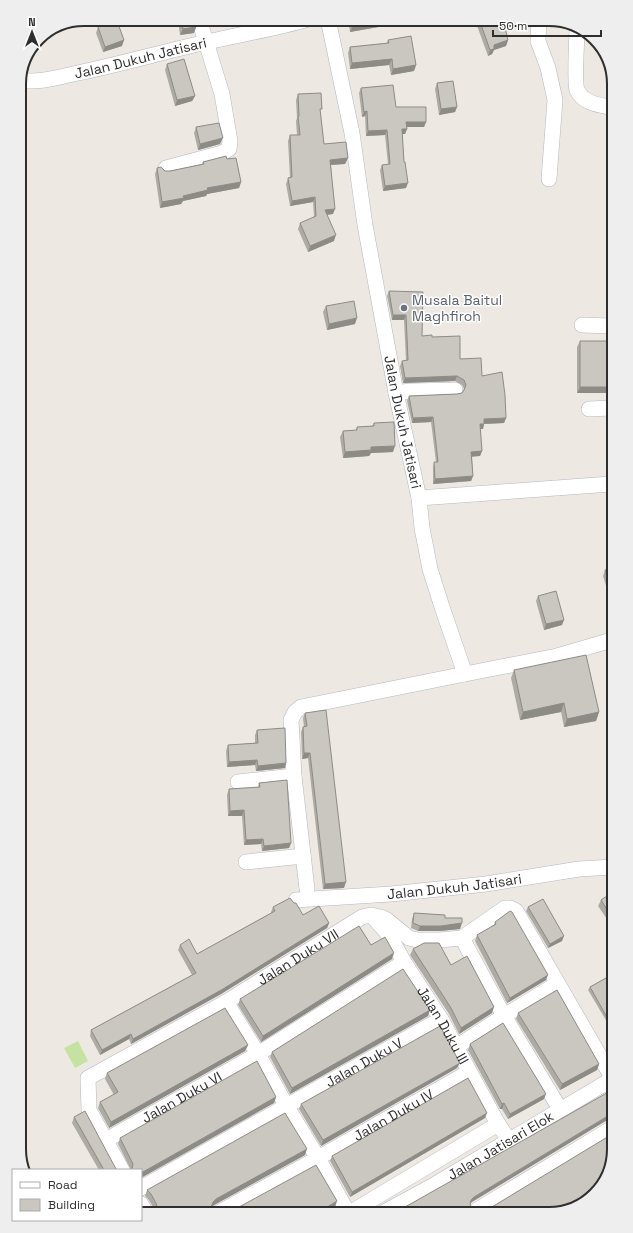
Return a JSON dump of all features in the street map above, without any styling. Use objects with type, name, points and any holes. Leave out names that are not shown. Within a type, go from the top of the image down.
[{"type":"street","points":[[166,168],[222,153],[229,149],[230,141],[222,94],[201,26]]},
{"type":"street","name":"Jalan Dukuh Jatisari","points":[[26,81],[40,81],[85,72],[207,42],[250,34],[281,26]]},
{"type":"street","name":"Jalan Dukuh Jatisari","points":[[329,26],[352,133],[365,225],[396,393],[419,498],[422,528],[430,569],[465,674]]},
{"type":"street","points":[[539,26],[538,41],[548,68],[555,100],[549,179]]},
{"type":"street","points":[[577,33],[577,90],[583,98],[590,102],[607,106]]},
{"type":"street","points":[[582,325],[607,326]]},
{"type":"street","points":[[396,393],[410,391],[455,390]]},
{"type":"street","points":[[589,409],[607,408]]},
{"type":"street","points":[[419,498],[607,484]]},
{"type":"street","points":[[308,889],[294,776],[291,720],[295,712],[301,707],[557,656],[607,641]]},
{"type":"street","points":[[238,782],[294,776]]},
{"type":"street","points":[[246,862],[303,856]]},
{"type":"street","name":"Jalan Dukuh Jatisari","points":[[296,900],[399,893],[494,883],[579,869],[607,868]]},
{"type":"street","points":[[371,915],[387,920],[409,938],[417,940],[439,940],[462,938],[506,908],[516,911],[607,1068]]},
{"type":"street","name":"Jalan Duku III","points":[[371,915],[390,935],[404,962],[441,1019],[498,1124],[509,1140]]},
{"type":"street","name":"Jalan Duku VII","points":[[106,1140],[89,1110],[88,1078],[226,1002],[362,916],[371,915]]},
{"type":"street","points":[[462,938],[504,1016],[560,1109]]},
{"type":"street","name":"Jalan Duku VI","points":[[106,1140],[258,1054],[404,962]]},
{"type":"street","points":[[456,1047],[557,984]]},
{"type":"street","points":[[226,1002],[258,1054],[345,1207]]},
{"type":"street","name":"Jalan Duku V","points":[[142,1187],[441,1019]]},
{"type":"street","name":"Jalan Duku IV","points":[[227,1207],[318,1158],[469,1072]]},
{"type":"street","name":"Jalan Jatisari Elok","points":[[393,1207],[434,1185],[607,1082]]},
{"type":"street","name":"Jalan Jatisari Elok","points":[[359,1207],[498,1124]]},
{"type":"street","points":[[482,1207],[607,1131]]},
{"type":"street","points":[[106,1140],[121,1169]]},
{"type":"green space","points":[[78,1041],[88,1061],[75,1068],[64,1048]]},
{"type":"building","points":[[119,26],[124,40],[105,47],[98,27]]},
{"type":"building","points":[[182,26],[196,27],[183,29]]},
{"type":"building","points":[[481,26],[505,26],[508,40],[494,45],[494,49],[490,50]]},
{"type":"building","points":[[411,36],[416,65],[393,69],[392,59],[352,63],[350,47],[389,43],[388,40]]},
{"type":"building","points":[[184,59],[195,96],[177,100],[167,64]]},
{"type":"building","points":[[453,81],[457,107],[441,109],[437,83]]},
{"type":"building","points":[[393,85],[396,107],[426,107],[426,122],[406,122],[407,129],[402,129],[404,162],[408,183],[385,186],[382,165],[390,164],[387,130],[368,131],[367,111],[364,112],[361,88]]},
{"type":"building","points":[[321,93],[322,109],[320,109],[324,144],[346,142],[348,158],[330,160],[335,209],[325,210],[336,235],[310,246],[300,223],[316,216],[315,197],[292,201],[288,178],[292,177],[290,135],[300,135],[298,94]]},
{"type":"building","points":[[219,123],[223,138],[200,144],[196,127]]},
{"type":"building","points":[[226,156],[227,159],[236,158],[241,182],[207,188],[208,190],[183,196],[184,198],[162,202],[157,168],[161,167],[165,171],[170,171],[204,164],[203,162]]},
{"type":"building","points":[[389,291],[423,292],[422,336],[460,336],[460,359],[481,358],[482,376],[502,372],[506,418],[484,419],[484,424],[480,424],[482,451],[471,452],[473,476],[435,479],[434,462],[438,462],[433,417],[413,418],[409,396],[457,394],[462,393],[466,385],[464,380],[457,376],[405,378],[402,361],[408,360],[406,315],[393,315]]},
{"type":"building","points":[[354,301],[357,318],[329,324],[326,306]]},
{"type":"building","points":[[580,341],[607,341],[607,387],[580,387]]},
{"type":"building","points":[[394,422],[395,446],[371,447],[371,450],[345,452],[343,431],[357,430],[357,427],[374,426],[374,423]]},
{"type":"building","points":[[556,591],[564,620],[546,624],[538,596]]},
{"type":"building","points":[[586,655],[599,712],[567,719],[564,703],[523,712],[514,670]]},
{"type":"building","points":[[326,710],[346,882],[325,884],[310,753],[304,753],[303,727],[307,726],[305,713]]},
{"type":"building","points":[[285,728],[286,763],[258,766],[257,760],[229,762],[228,745],[258,743],[257,730]]},
{"type":"building","points":[[287,780],[291,843],[264,846],[263,839],[246,840],[244,810],[230,811],[229,789],[260,787],[259,783]]},
{"type":"building","points":[[607,896],[607,910],[601,900]]},
{"type":"building","points":[[290,898],[294,903],[296,903],[303,915],[319,906],[329,923],[223,989],[133,1039],[131,1034],[102,1050],[91,1030],[196,973],[180,945],[189,939],[197,954],[275,911],[273,907]]},
{"type":"building","points":[[543,899],[564,936],[550,944],[528,907]]},
{"type":"building","points":[[510,911],[512,912],[548,975],[510,998],[477,935],[496,924],[495,922]]},
{"type":"building","points":[[414,913],[445,915],[445,918],[462,918],[462,923],[441,926],[420,926],[413,923]]},
{"type":"building","points":[[359,926],[371,945],[385,937],[394,953],[263,1036],[240,999]]},
{"type":"building","points":[[424,943],[439,943],[451,965],[467,956],[494,1007],[461,1028],[451,1008],[413,949]]},
{"type":"building","points":[[403,969],[430,1010],[292,1088],[272,1052]]},
{"type":"building","points":[[607,977],[607,1017],[590,987]]},
{"type":"building","points":[[557,990],[599,1064],[562,1084],[518,1013]]},
{"type":"building","points":[[225,1008],[248,1045],[111,1122],[100,1102],[118,1092],[107,1073]]},
{"type":"building","points":[[503,1023],[546,1094],[510,1114],[504,1103],[502,1104],[470,1044]]},
{"type":"building","points":[[440,1026],[460,1063],[323,1140],[301,1104]]},
{"type":"building","points":[[257,1061],[276,1097],[142,1172],[142,1169],[132,1169],[133,1164],[120,1138]]},
{"type":"building","points":[[468,1078],[487,1113],[352,1192],[332,1156]]},
{"type":"building","points":[[607,1093],[607,1116],[474,1197],[471,1200],[471,1207],[405,1207]]},
{"type":"building","points":[[85,1111],[116,1169],[103,1169],[74,1117]]},
{"type":"building","points":[[285,1113],[307,1149],[216,1199],[211,1207],[157,1207],[151,1194],[147,1190]]},
{"type":"building","points":[[607,1137],[607,1156],[603,1171],[593,1187],[581,1197],[571,1203],[560,1206],[492,1207]]},
{"type":"building","points":[[316,1165],[337,1201],[327,1207],[239,1207]]},
{"type":"place","name":"Musala Baitul Maghfiroh","points":[[404,308]]}]
